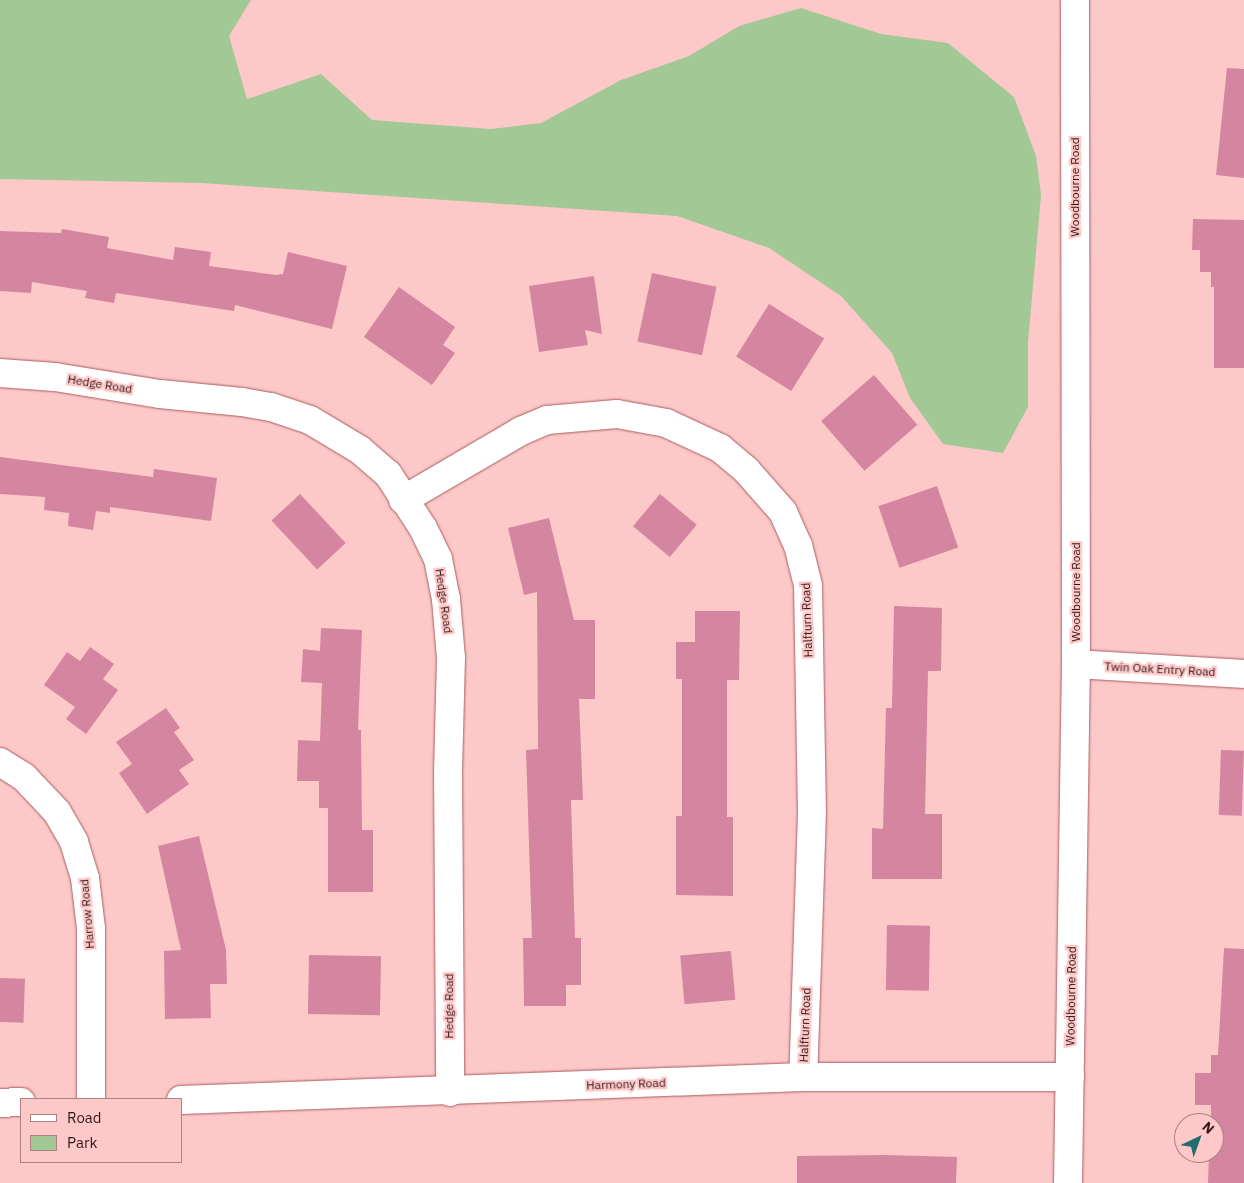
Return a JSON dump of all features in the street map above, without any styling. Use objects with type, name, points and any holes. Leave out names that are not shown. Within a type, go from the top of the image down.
[{"type":"street","name":"Woodbourne Road","points":[[1068,1183],[1076,664],[1075,0]]},
{"type":"street","name":"Hedge Road","points":[[0,373],[55,377],[272,407],[310,420],[360,450],[388,474],[403,500],[423,528],[438,559],[450,648],[450,1092]]},
{"type":"street","name":"Halfturn Road","points":[[403,500],[538,424],[592,414],[617,414],[666,423],[720,448],[746,471],[783,512],[798,545],[808,585],[812,812],[803,1077]]},
{"type":"street","name":"Twin Oak Entry Road","points":[[1076,664],[1244,674]]},
{"type":"street","name":"Harrow Road","points":[[0,762],[24,777],[57,812],[74,842],[85,878],[91,928],[92,1098]]},
{"type":"street","name":"Harmony Road","points":[[182,1100],[450,1092],[803,1077],[1070,1077]]},
{"type":"street","points":[[0,1102],[20,1102]]},
{"type":"green space","points":[[0,0],[251,0],[229,36],[247,99],[321,74],[372,120],[491,129],[541,123],[621,80],[689,56],[739,26],[801,8],[881,34],[948,43],[1014,97],[1036,156],[1041,195],[1028,343],[1028,407],[1003,453],[943,444],[910,398],[892,353],[841,296],[769,248],[677,216],[201,183],[0,179]]},
{"type":"building","points":[[1227,68],[1244,69],[1244,178],[1216,175]]},
{"type":"building","points":[[1193,219],[1244,220],[1244,368],[1214,368],[1214,287],[1211,287],[1211,272],[1200,272],[1200,250],[1192,250]]},
{"type":"building","points":[[62,229],[109,237],[107,248],[173,260],[175,247],[211,252],[209,266],[276,275],[283,274],[288,252],[347,266],[332,329],[235,305],[234,311],[116,293],[114,303],[85,298],[87,291],[32,282],[31,293],[0,291],[0,231],[61,233]]},
{"type":"building","points":[[652,273],[717,287],[702,355],[637,341]]},
{"type":"building","points":[[594,276],[602,334],[585,330],[588,345],[539,352],[529,286]]},
{"type":"building","points":[[399,287],[455,327],[443,345],[455,353],[432,385],[364,337]]},
{"type":"building","points":[[769,304],[824,338],[791,391],[736,357]]},
{"type":"building","points":[[874,375],[917,425],[864,471],[821,421]]},
{"type":"building","points":[[0,457],[153,477],[154,469],[217,478],[211,521],[110,507],[110,513],[96,511],[93,530],[68,526],[69,513],[44,510],[45,497],[0,494]]},
{"type":"building","points":[[937,486],[958,547],[900,568],[878,506]]},
{"type":"building","points":[[300,494],[346,543],[317,570],[271,521]]},
{"type":"building","points":[[660,494],[697,525],[670,557],[633,526]]},
{"type":"building","points":[[549,518],[574,620],[595,620],[595,699],[579,699],[583,800],[571,800],[575,938],[581,938],[581,985],[566,985],[566,1006],[524,1006],[523,938],[532,938],[526,750],[538,749],[537,592],[524,595],[508,528]]},
{"type":"building","points":[[894,606],[942,608],[941,671],[928,671],[925,814],[942,814],[942,879],[872,879],[872,828],[883,829],[886,708],[892,708]]},
{"type":"building","points":[[695,611],[740,611],[739,680],[727,680],[727,817],[733,817],[733,896],[676,895],[676,816],[682,816],[682,679],[676,679],[676,642],[695,642]]},
{"type":"building","points":[[321,628],[362,630],[358,730],[361,730],[362,830],[373,830],[373,892],[328,892],[328,808],[319,808],[319,781],[297,781],[298,740],[320,741],[322,683],[301,682],[303,649],[320,651]]},
{"type":"building","points":[[90,647],[114,664],[103,679],[118,690],[86,734],[66,719],[75,707],[44,685],[67,652],[80,661]]},
{"type":"building","points":[[166,708],[180,728],[174,732],[194,760],[179,770],[189,784],[147,814],[119,773],[132,764],[116,742]]},
{"type":"building","points":[[1221,750],[1244,751],[1242,816],[1219,815]]},
{"type":"building","points":[[199,836],[226,950],[227,984],[210,984],[211,1018],[165,1019],[164,951],[181,950],[158,846]]},
{"type":"building","points":[[887,925],[930,926],[929,991],[886,990]]},
{"type":"building","points":[[1224,948],[1244,949],[1244,1183],[1208,1183],[1209,1163],[1224,1163],[1224,1113],[1211,1113],[1211,1105],[1195,1105],[1195,1073],[1211,1073],[1211,1055],[1218,1055]]},
{"type":"building","points":[[731,951],[735,1000],[684,1004],[680,955]]},
{"type":"building","points":[[309,955],[381,956],[380,1015],[308,1014]]},
{"type":"building","points":[[0,978],[25,979],[23,1023],[0,1022]]},
{"type":"building","points":[[886,1155],[957,1157],[956,1183],[797,1183],[797,1156]]}]
